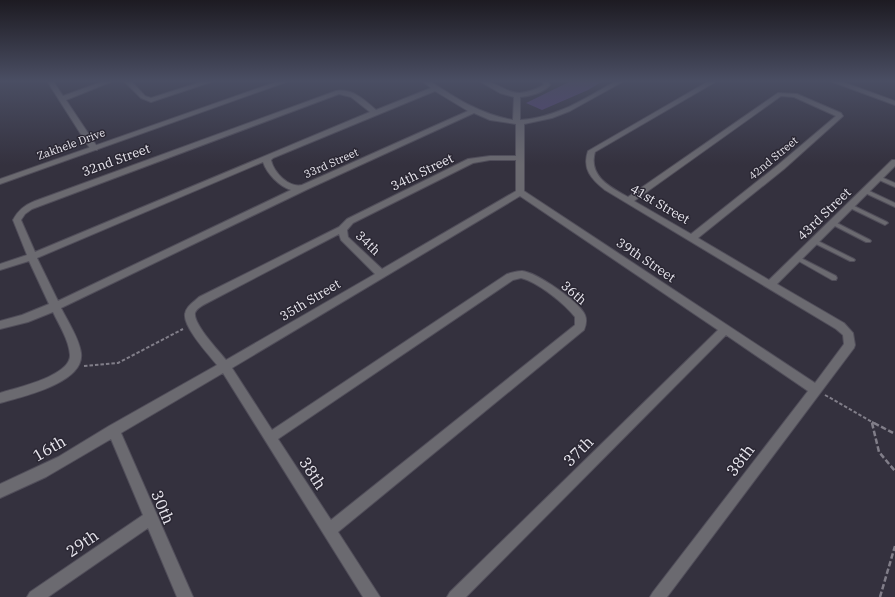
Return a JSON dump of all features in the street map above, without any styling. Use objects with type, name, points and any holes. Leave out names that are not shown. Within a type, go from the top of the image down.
[{"type":"street","points":[[68,109],[94,148]]},
{"type":"street","name":"Zakhele Drive","points":[[0,182],[206,109]]},
{"type":"street","name":"32nd Street","points":[[73,366],[76,352],[32,257],[17,220],[18,215],[37,204],[293,109]]},
{"type":"street","name":"32nd Street","points":[[371,109],[375,112]]},
{"type":"street","points":[[0,266],[32,257],[382,109]]},
{"type":"street","points":[[470,109],[489,118],[519,122],[540,121],[555,117],[570,109]]},
{"type":"street","points":[[518,109],[520,192]]},
{"type":"street","name":"41st Street","points":[[665,109],[592,151],[588,159],[589,169],[593,176],[603,185],[840,326],[848,333],[850,345]]},
{"type":"street","name":"42nd Street","points":[[629,200],[759,109]]},
{"type":"street","name":"42nd Street","points":[[692,238],[781,167],[840,116],[839,114],[827,109]]},
{"type":"street","name":"33rd Street","points":[[270,156],[267,160],[268,167],[286,185],[298,189],[306,187],[473,111]]},
{"type":"street","name":"34th Street","points":[[192,324],[190,314],[197,304],[342,229],[350,221],[471,161],[490,158],[520,158]]},
{"type":"street","name":"43rd Street","points":[[770,284],[894,164]]},
{"type":"street","points":[[0,325],[24,319],[56,306],[306,187]]},
{"type":"street","name":"35th Street","points":[[113,430],[225,367],[520,192]]},
{"type":"street","name":"39th Street","points":[[520,192],[816,389]]},
{"type":"street","name":"34th","points":[[342,229],[344,238],[381,274]]},
{"type":"street","name":"36th","points":[[270,438],[510,277],[521,274],[527,275],[553,292],[575,309],[580,315],[582,321],[580,327],[330,530]]},
{"type":"street","name":"38th","points":[[192,324],[225,367],[372,597]]},
{"type":"street","name":"37th","points":[[455,597],[725,329]]},
{"type":"street","name":"38th","points":[[658,597],[850,345]]},
{"type":"street","points":[[0,398],[54,380],[67,372],[73,366]]},
{"type":"street","name":"16th","points":[[0,491],[23,482],[51,468],[113,430]]},
{"type":"street","name":"30th","points":[[113,430],[149,519],[185,597]]},
{"type":"street","name":"29th","points":[[35,597],[149,519]]},
{"type":"lane","points":[[879,178],[895,185]]},
{"type":"lane","points":[[865,191],[895,205]]},
{"type":"lane","points":[[850,206],[884,223]]},
{"type":"lane","points":[[833,223],[868,241]]},
{"type":"lane","points":[[814,241],[852,260]]},
{"type":"lane","points":[[797,258],[834,278]]},
{"type":"path","points":[[73,366],[118,363],[192,324]]},
{"type":"path","points":[[816,389],[895,434]]},
{"type":"path","points":[[872,422],[879,452],[895,470]]},
{"type":"path","points":[[880,597],[895,546]]}]
